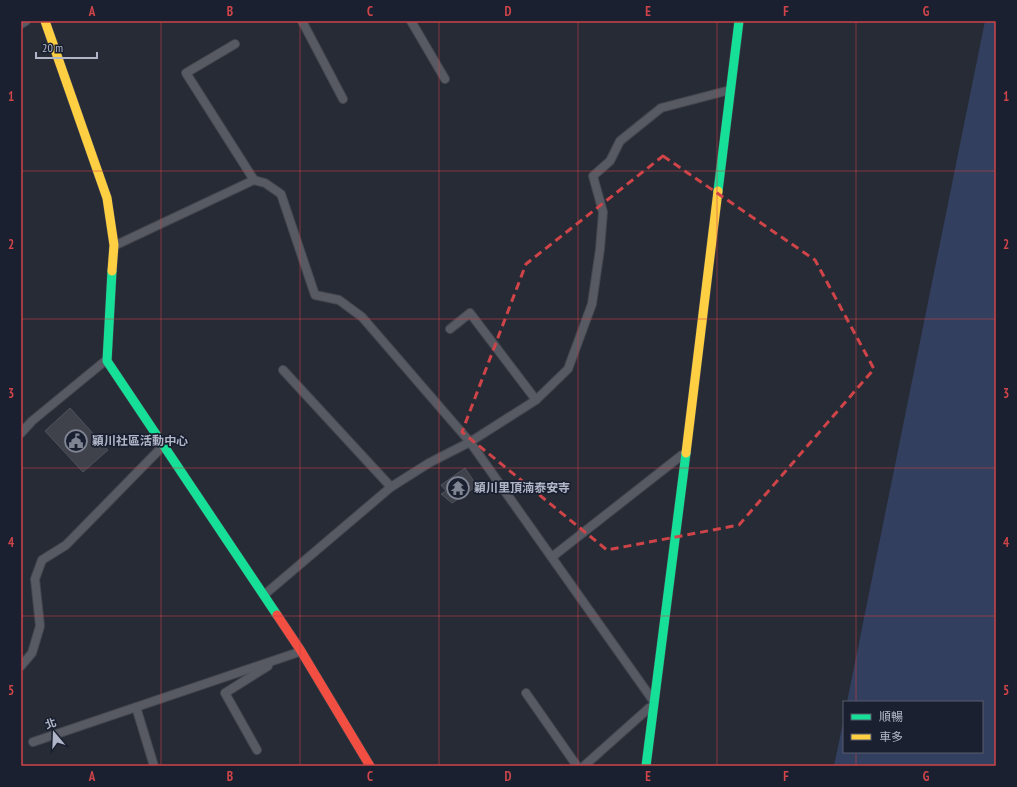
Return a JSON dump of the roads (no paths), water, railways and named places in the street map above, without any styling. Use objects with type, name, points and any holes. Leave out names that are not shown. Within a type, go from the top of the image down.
[{"type":"street","points":[[45,21],[108,198],[114,245],[107,361],[264,595],[370,766]]},
{"type":"street","points":[[646,766],[739,21]]},
{"type":"lane","points":[[21,24],[26,21]]},
{"type":"lane","points":[[302,21],[343,99]]},
{"type":"lane","points":[[411,21],[445,79]]},
{"type":"lane","points":[[235,44],[186,73],[254,180]]},
{"type":"lane","points":[[264,595],[391,487],[429,463],[470,442],[536,400],[568,369],[592,304],[600,249],[603,212],[594,176],[610,161],[620,141],[662,108],[731,90]]},
{"type":"lane","points":[[114,245],[254,180],[265,183],[281,194],[315,295],[340,300],[362,317],[470,442],[655,703],[584,766]]},
{"type":"lane","points":[[450,329],[470,313],[536,400]]},
{"type":"lane","points":[[21,433],[32,421],[107,359]]},
{"type":"lane","points":[[283,370],[391,487]]},
{"type":"lane","points":[[21,666],[32,653],[40,626],[35,579],[42,560],[66,545],[164,445]]},
{"type":"lane","points":[[552,557],[686,451]]},
{"type":"lane","points":[[33,742],[300,651]]},
{"type":"lane","points":[[257,750],[224,693],[280,658]]},
{"type":"lane","points":[[526,693],[577,766]]},
{"type":"lane","points":[[136,707],[154,766]]},
{"type":"water","points":[[985,21],[996,21],[996,766],[834,766],[843,723],[843,753],[983,753],[983,701],[847,701]]},
{"type":"place","name":"穎川社區活動中心","points":[[76,441]]},
{"type":"place","name":"穎川里頂湳泰安寺","points":[[458,488]]}]
